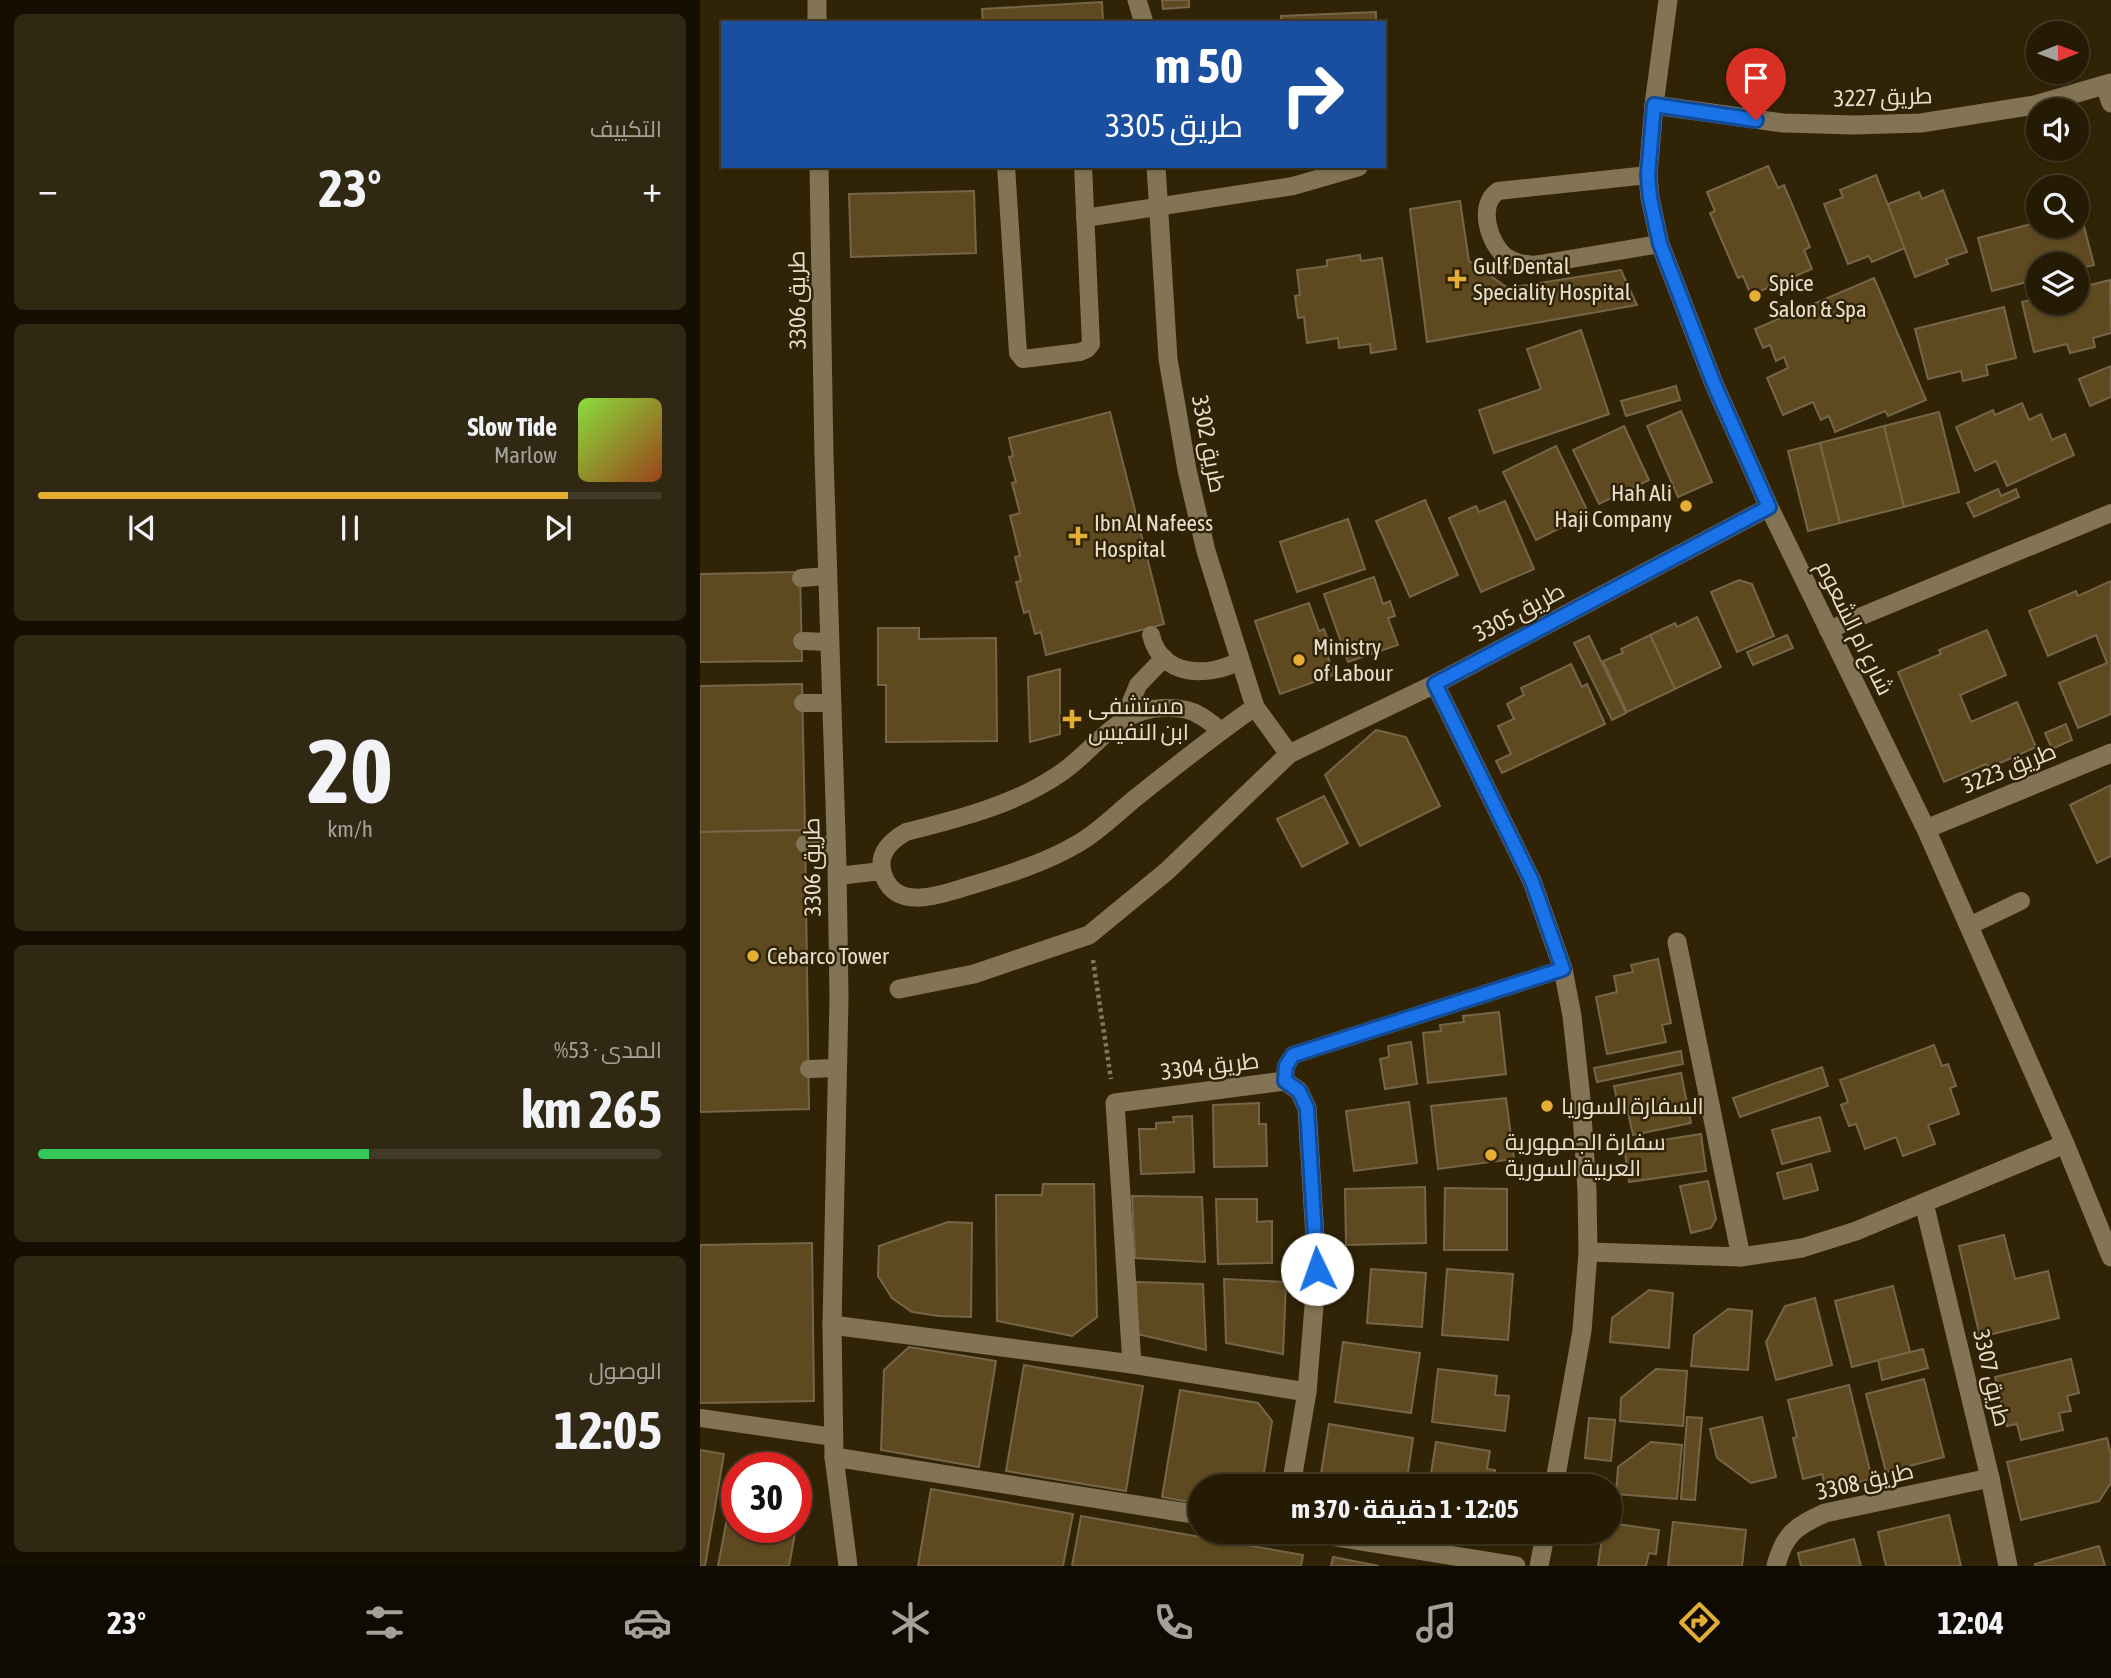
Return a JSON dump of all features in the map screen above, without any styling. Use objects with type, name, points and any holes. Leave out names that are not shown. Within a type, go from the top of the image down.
[{"type":"street","points":[[817,0],[817,21]]},
{"type":"street","points":[[1137,0],[1142,21]]},
{"type":"street","name":"شارع ام الشعوم","points":[[1668,0],[1648,175],[1660,244],[1714,384],[1769,507],[1926,829],[2065,1144],[2111,1257]]},
{"type":"street","name":"طريق 3227","points":[[1654,105],[1783,122],[1854,125],[1922,123],[2109,90]]},
{"type":"street","name":"طريق 3306","points":[[820,168],[827,576],[839,998],[832,1325],[834,1457],[848,1566]]},
{"type":"street","name":"طريق 3302","points":[[1156,168],[1168,359],[1185,458],[1206,551],[1255,706],[1289,754]]},
{"type":"street","name":"طريق 3305","points":[[1289,754],[1435,684],[1769,507]]},
{"type":"street","points":[[1435,684],[1532,881],[1563,969],[1572,1016],[1581,1098],[1588,1252],[1582,1331],[1556,1474]]},
{"type":"street","name":"طريق 3223","points":[[1926,829],[2111,753]]},
{"type":"street","points":[[898,989],[974,974],[1089,935],[1167,871],[1289,754]]},
{"type":"street","points":[[1677,942],[1741,1257]]},
{"type":"street","name":"طريق 3304","points":[[1115,1102],[1285,1081],[1299,1091],[1307,1108],[1317,1269],[1307,1392],[1293,1474]]},
{"type":"street","points":[[1115,1102],[1132,1364]]},
{"type":"street","points":[[1588,1252],[1741,1257],[1802,1248],[1856,1231],[2065,1144]]},
{"type":"street","name":"طريق 3307","points":[[1924,1203],[1990,1478],[2008,1566]]},
{"type":"street","points":[[832,1325],[1132,1364],[1307,1392]]},
{"type":"street","points":[[834,1457],[1188,1513]]},
{"type":"street","name":"طريق 3308","points":[[1776,1566],[1782,1545],[1791,1532],[1804,1522],[1825,1513],[1990,1478]]},
{"type":"street","points":[[1380,1544],[1516,1566]]},
{"type":"street","points":[[1539,1566],[1543,1544]]},
{"type":"lane","points":[[1006,168],[1018,353],[1023,359],[1080,352],[1091,344],[1083,168]]},
{"type":"lane","points":[[1085,218],[1293,186],[1356,168]]},
{"type":"lane","points":[[1648,175],[1498,191],[1489,199],[1486,212],[1499,250],[1512,261],[1521,264],[1534,265],[1660,244]]},
{"type":"lane","points":[[1828,630],[2111,513]]},
{"type":"lane","points":[[801,578],[827,576]]},
{"type":"lane","points":[[1151,635],[1158,652],[1164,658],[1193,672],[1210,672],[1239,661]]},
{"type":"lane","points":[[802,641],[830,642]]},
{"type":"lane","points":[[1124,719],[1138,685],[1164,658]]},
{"type":"lane","points":[[803,703],[832,703]]},
{"type":"lane","points":[[1221,731],[1197,713],[1179,708],[1160,707],[1141,711],[1108,730],[1065,770],[1037,787],[1007,801],[905,832],[892,840],[882,853],[882,871],[887,884],[898,894],[912,898],[943,894],[1027,869],[1103,827],[1255,706]]},
{"type":"lane","points":[[805,844],[836,846]]},
{"type":"lane","points":[[837,876],[882,871]]},
{"type":"lane","points":[[1969,926],[2021,901]]},
{"type":"lane","points":[[1285,1081],[1286,1066],[1293,1055],[1563,969]]},
{"type":"lane","points":[[809,1069],[837,1068]]},
{"type":"lane","points":[[700,1419],[834,1437]]},
{"type":"path","points":[[1089,935],[1115,1102]]},
{"type":"building","points":[[1162,0],[1189,0],[1189,7],[1163,9]]},
{"type":"building","points":[[1102,2],[1103,21],[983,21],[982,9]]},
{"type":"building","points":[[1376,12],[1376,21],[1281,21],[1281,16]]},
{"type":"building","points":[[1768,166],[1778,188],[1784,185],[1810,247],[1804,250],[1812,269],[1751,295],[1743,276],[1738,278],[1710,213],[1715,211],[1707,192]]},
{"type":"building","points":[[1876,175],[1905,248],[1872,262],[1869,256],[1848,264],[1824,204],[1843,197],[1840,190]]},
{"type":"building","points":[[1943,190],[1967,252],[1946,259],[1948,264],[1915,277],[1888,204],[1919,192],[1922,199]]},
{"type":"building","points":[[974,191],[976,253],[851,257],[849,194]]},
{"type":"building","name":"Gulf Dental Speciality Hospital","points":[[1460,201],[1469,261],[1508,288],[1621,270],[1637,305],[1427,342],[1410,209]]},
{"type":"building","points":[[2026,225],[2026,238],[2087,238],[2094,265],[2089,266],[2089,252],[2026,252],[2026,282],[1992,291],[1978,238]]},
{"type":"building","points":[[1360,255],[1361,261],[1382,258],[1396,349],[1371,353],[1370,344],[1339,348],[1338,338],[1307,343],[1304,317],[1298,318],[1295,296],[1300,295],[1297,270],[1327,266],[1327,260]]},
{"type":"building","points":[[1874,278],[1926,400],[1888,416],[1885,411],[1835,432],[1829,416],[1821,420],[1813,402],[1783,415],[1767,378],[1788,368],[1784,357],[1776,361],[1770,345],[1763,348],[1755,329]]},
{"type":"building","points":[[2110,280],[2111,333],[2093,338],[2095,347],[2070,353],[2067,344],[2034,352],[2022,302],[2026,301],[2026,315],[2089,315],[2089,285]]},
{"type":"building","points":[[2004,307],[2016,358],[1986,365],[1988,375],[1963,381],[1961,371],[1928,379],[1915,329]]},
{"type":"building","points":[[1581,330],[1609,414],[1494,453],[1479,410],[1541,389],[1527,349]]},
{"type":"building","points":[[2111,366],[2111,397],[2090,406],[2079,379]]},
{"type":"building","points":[[1676,386],[1680,400],[1626,416],[1621,401]]},
{"type":"building","points":[[2022,403],[2029,420],[2041,414],[2052,440],[2065,434],[2074,455],[2007,486],[1996,461],[1975,471],[1956,427],[1993,410],[1995,415]]},
{"type":"building","points":[[1681,411],[1712,482],[1678,497],[1647,426]]},
{"type":"building","name":"Ibn Al Nafeess Hospital","points":[[1110,412],[1164,624],[1046,655],[1041,632],[1035,634],[1029,611],[1024,613],[1016,582],[1021,581],[1015,557],[1020,556],[1010,516],[1020,513],[1012,483],[1016,482],[1009,457],[1013,456],[1009,438]]},
{"type":"building","points":[[1939,412],[1959,492],[1904,507],[1884,426]]},
{"type":"building","points":[[1624,426],[1649,480],[1599,504],[1573,450]]},
{"type":"building","points":[[1884,426],[1904,507],[1840,523],[1820,443]]},
{"type":"building","points":[[1820,443],[1840,523],[1808,531],[1788,451]]},
{"type":"building","points":[[1556,446],[1589,514],[1536,540],[1503,472]]},
{"type":"building","points":[[1998,489],[2001,496],[2016,489],[2019,497],[1974,517],[1967,503]]},
{"type":"building","points":[[1425,500],[1458,575],[1410,597],[1376,521]]},
{"type":"building","points":[[1505,501],[1534,569],[1481,592],[1449,518],[1476,506],[1479,512]]},
{"type":"building","points":[[1348,519],[1365,569],[1297,592],[1280,542]]},
{"type":"building","points":[[800,572],[802,661],[700,662],[700,574]]},
{"type":"building","points":[[1374,577],[1383,604],[1390,601],[1395,616],[1388,618],[1398,645],[1348,662],[1324,594]]},
{"type":"building","points":[[1739,580],[1752,584],[1774,636],[1737,652],[1711,592]]},
{"type":"building","points":[[2111,581],[2111,714],[2078,728],[2059,683],[2107,663],[2096,635],[2048,656],[2029,611],[2076,591],[2078,596]]},
{"type":"building","name":"Ministry of Labour","points":[[1309,603],[1319,631],[1324,629],[1329,643],[1324,645],[1334,675],[1280,694],[1255,621]]},
{"type":"building","points":[[1697,617],[1721,667],[1675,689],[1650,635],[1675,623],[1677,627]]},
{"type":"building","points":[[878,628],[919,628],[919,639],[996,638],[997,741],[886,742],[886,685],[878,685]]},
{"type":"building","points":[[1987,630],[2006,675],[1960,695],[1971,722],[2017,702],[2036,747],[1989,768],[1986,764],[1944,782],[1898,672],[1941,654],[1939,650]]},
{"type":"building","points":[[1650,635],[1675,689],[1627,712],[1603,661],[1623,653],[1621,649]]},
{"type":"building","points":[[1787,635],[1793,648],[1753,665],[1747,652]]},
{"type":"building","points":[[1589,636],[1626,713],[1612,720],[1574,643]]},
{"type":"building","points":[[1571,664],[1582,687],[1587,684],[1605,724],[1502,773],[1496,761],[1511,754],[1498,726],[1514,719],[1507,704],[1524,695],[1521,688]]},
{"type":"building","points":[[1060,669],[1060,734],[1030,742],[1028,677]]},
{"type":"building","points":[[802,684],[805,830],[700,832],[700,686]]},
{"type":"building","points":[[2066,724],[2072,740],[2052,749],[2045,733]]},
{"type":"building","points":[[1376,730],[1406,737],[1440,806],[1360,846],[1325,775]]},
{"type":"building","points":[[2111,785],[2111,856],[2097,863],[2070,805]]},
{"type":"building","points":[[1324,796],[1348,843],[1302,867],[1277,819]]},
{"type":"building","name":"Cebarco Tower","points":[[805,830],[809,1109],[700,1112],[700,832]]},
{"type":"building","points":[[1658,959],[1671,1023],[1662,1025],[1666,1042],[1607,1054],[1596,997],[1617,992],[1614,976],[1633,972],[1631,965]]},
{"type":"building","points":[[1499,1012],[1506,1074],[1428,1083],[1423,1033],[1441,1031],[1440,1025],[1464,1022],[1463,1016]]},
{"type":"building","points":[[1411,1042],[1417,1084],[1385,1089],[1380,1059],[1389,1057],[1388,1046]]},
{"type":"building","points":[[1934,1045],[1942,1066],[1948,1064],[1956,1086],[1950,1088],[1959,1114],[1928,1125],[1935,1144],[1903,1156],[1896,1137],[1865,1149],[1856,1124],[1849,1126],[1841,1105],[1848,1102],[1840,1080]]},
{"type":"building","points":[[1681,1051],[1683,1064],[1597,1082],[1594,1068]]},
{"type":"building","points":[[1822,1067],[1828,1086],[1740,1117],[1733,1098]]},
{"type":"building","points":[[1681,1073],[1691,1123],[1633,1135],[1626,1103],[1618,1105],[1614,1086]]},
{"type":"building","points":[[1506,1098],[1514,1159],[1438,1169],[1431,1106]]},
{"type":"building","points":[[1409,1102],[1417,1163],[1354,1171],[1346,1111]]},
{"type":"building","points":[[1259,1103],[1259,1124],[1266,1124],[1267,1166],[1214,1167],[1213,1105]]},
{"type":"building","points":[[1192,1116],[1194,1172],[1141,1174],[1139,1129],[1156,1129],[1156,1123],[1174,1122],[1173,1117]]},
{"type":"building","points":[[1820,1117],[1830,1151],[1782,1164],[1772,1130]]},
{"type":"building","points":[[1701,1134],[1706,1171],[1629,1182],[1624,1146]]},
{"type":"building","points":[[1811,1164],[1818,1190],[1784,1199],[1777,1173]]},
{"type":"building","points":[[1708,1181],[1716,1219],[1711,1228],[1691,1233],[1680,1186]]},
{"type":"building","points":[[1043,1184],[1094,1184],[1097,1317],[1072,1336],[997,1321],[996,1195],[1042,1195]]},
{"type":"building","points":[[1425,1187],[1426,1243],[1346,1245],[1345,1189]]},
{"type":"building","points":[[1445,1188],[1507,1189],[1507,1250],[1444,1250]]},
{"type":"building","points":[[1132,1196],[1202,1197],[1205,1262],[1135,1258]]},
{"type":"building","points":[[1216,1199],[1257,1199],[1257,1222],[1272,1221],[1272,1263],[1218,1264]]},
{"type":"building","points":[[948,1222],[972,1223],[971,1317],[912,1312],[892,1298],[878,1276],[879,1246]]},
{"type":"building","points":[[2004,1235],[2015,1279],[2048,1271],[2059,1318],[1980,1337],[1959,1246]]},
{"type":"building","points":[[812,1243],[814,1401],[700,1403],[700,1245]]},
{"type":"building","points":[[1371,1269],[1426,1273],[1422,1327],[1367,1323]]},
{"type":"building","points":[[1447,1269],[1513,1274],[1508,1340],[1442,1335]]},
{"type":"building","points":[[1224,1279],[1286,1282],[1283,1354],[1226,1343]]},
{"type":"building","points":[[1136,1282],[1203,1284],[1206,1350],[1137,1334]]},
{"type":"building","points":[[1893,1286],[1910,1352],[1852,1367],[1835,1301]]},
{"type":"building","points":[[1649,1290],[1673,1293],[1669,1348],[1610,1342],[1612,1318]]},
{"type":"building","points":[[1815,1298],[1832,1365],[1776,1380],[1766,1342],[1785,1306]]},
{"type":"building","points":[[1728,1309],[1752,1311],[1748,1370],[1691,1366],[1694,1335]]},
{"type":"building","points":[[1343,1342],[1420,1353],[1411,1413],[1335,1402]]},
{"type":"building","points":[[909,1347],[996,1361],[979,1467],[881,1450],[884,1370]]},
{"type":"building","points":[[1923,1349],[1928,1368],[1882,1380],[1878,1360]]},
{"type":"building","points":[[2071,1359],[2079,1393],[2067,1396],[2071,1411],[2059,1413],[2063,1430],[2021,1440],[2017,1424],[2007,1426],[1995,1377]]},
{"type":"building","points":[[1024,1365],[1143,1386],[1126,1491],[1006,1471]]},
{"type":"building","points":[[1438,1369],[1497,1376],[1495,1395],[1509,1396],[1505,1431],[1432,1422]]},
{"type":"building","points":[[1656,1369],[1687,1371],[1683,1426],[1620,1421],[1621,1398]]},
{"type":"building","points":[[1924,1379],[1944,1457],[1886,1472],[1866,1394]]},
{"type":"building","points":[[1849,1385],[1872,1479],[1826,1490],[1822,1474],[1803,1479],[1793,1438],[1797,1437],[1788,1400]]},
{"type":"building","points":[[1180,1390],[1258,1403],[1272,1421],[1264,1474],[1188,1474],[1188,1502],[1162,1497]]},
{"type":"building","points":[[1687,1417],[1702,1418],[1695,1500],[1681,1499]]},
{"type":"building","points":[[1762,1417],[1776,1477],[1751,1483],[1717,1458],[1710,1429]]},
{"type":"building","points":[[1589,1418],[1615,1420],[1611,1461],[1585,1458]]},
{"type":"building","points":[[1329,1424],[1413,1438],[1408,1474],[1321,1474]]},
{"type":"building","points":[[2107,1438],[2111,1455],[2111,1483],[2099,1501],[2021,1520],[2007,1462]]},
{"type":"building","points":[[1436,1442],[1490,1451],[1487,1469],[1495,1470],[1494,1474],[1431,1474]]},
{"type":"building","points":[[1651,1442],[1682,1445],[1677,1499],[1622,1494],[1622,1474],[1617,1474],[1618,1467]]},
{"type":"building","points":[[700,1450],[721,1454],[721,1472],[705,1566],[700,1566]]},
{"type":"building","points":[[931,1489],[1073,1514],[1063,1566],[918,1566]]},
{"type":"building","points":[[1949,1515],[1961,1566],[1886,1566],[1878,1532]]},
{"type":"building","points":[[1081,1516],[1188,1535],[1188,1544],[1240,1544],[1303,1555],[1301,1566],[1072,1566]]},
{"type":"building","points":[[1673,1522],[1746,1530],[1742,1566],[1668,1566]]},
{"type":"building","points":[[1622,1525],[1659,1530],[1656,1554],[1649,1553],[1646,1566],[1598,1566],[1601,1544],[1622,1544]]},
{"type":"building","points":[[1854,1539],[1861,1566],[1801,1566],[1798,1553]]},
{"type":"building","points":[[722,1543],[793,1543],[789,1566],[718,1566]]},
{"type":"building","points":[[2099,1546],[2105,1566],[2035,1566],[2035,1564]]},
{"type":"building","points":[[1333,1557],[1379,1566],[1331,1566]]},
{"type":"place","name":"Gulf Dental Speciality Hospital","points":[[1457,279]]},
{"type":"place","name":"Spice Salon & Spa","points":[[1755,296]]},
{"type":"place","name":"Hah Ali Haji Company","points":[[1686,506]]},
{"type":"place","name":"Ibn Al Nafeess Hospital","points":[[1078,536]]},
{"type":"place","name":"Ministry of Labour","points":[[1299,660]]},
{"type":"place","name":"مستشفى ابن النفيس","points":[[1072,719]]},
{"type":"place","name":"Cebarco Tower","points":[[753,956]]},
{"type":"place","name":"السفارة السوريا","points":[[1547,1106]]},
{"type":"place","name":"سفارة الجمهورية العربية السورية","points":[[1491,1155]]},
{"type":"route","points":[[1317,1269],[1307,1108],[1299,1091],[1285,1081],[1286,1066],[1293,1055],[1563,969],[1532,881],[1435,684],[1769,507],[1714,384],[1667,265],[1654,221],[1648,175],[1654,105],[1756,120]]}]
